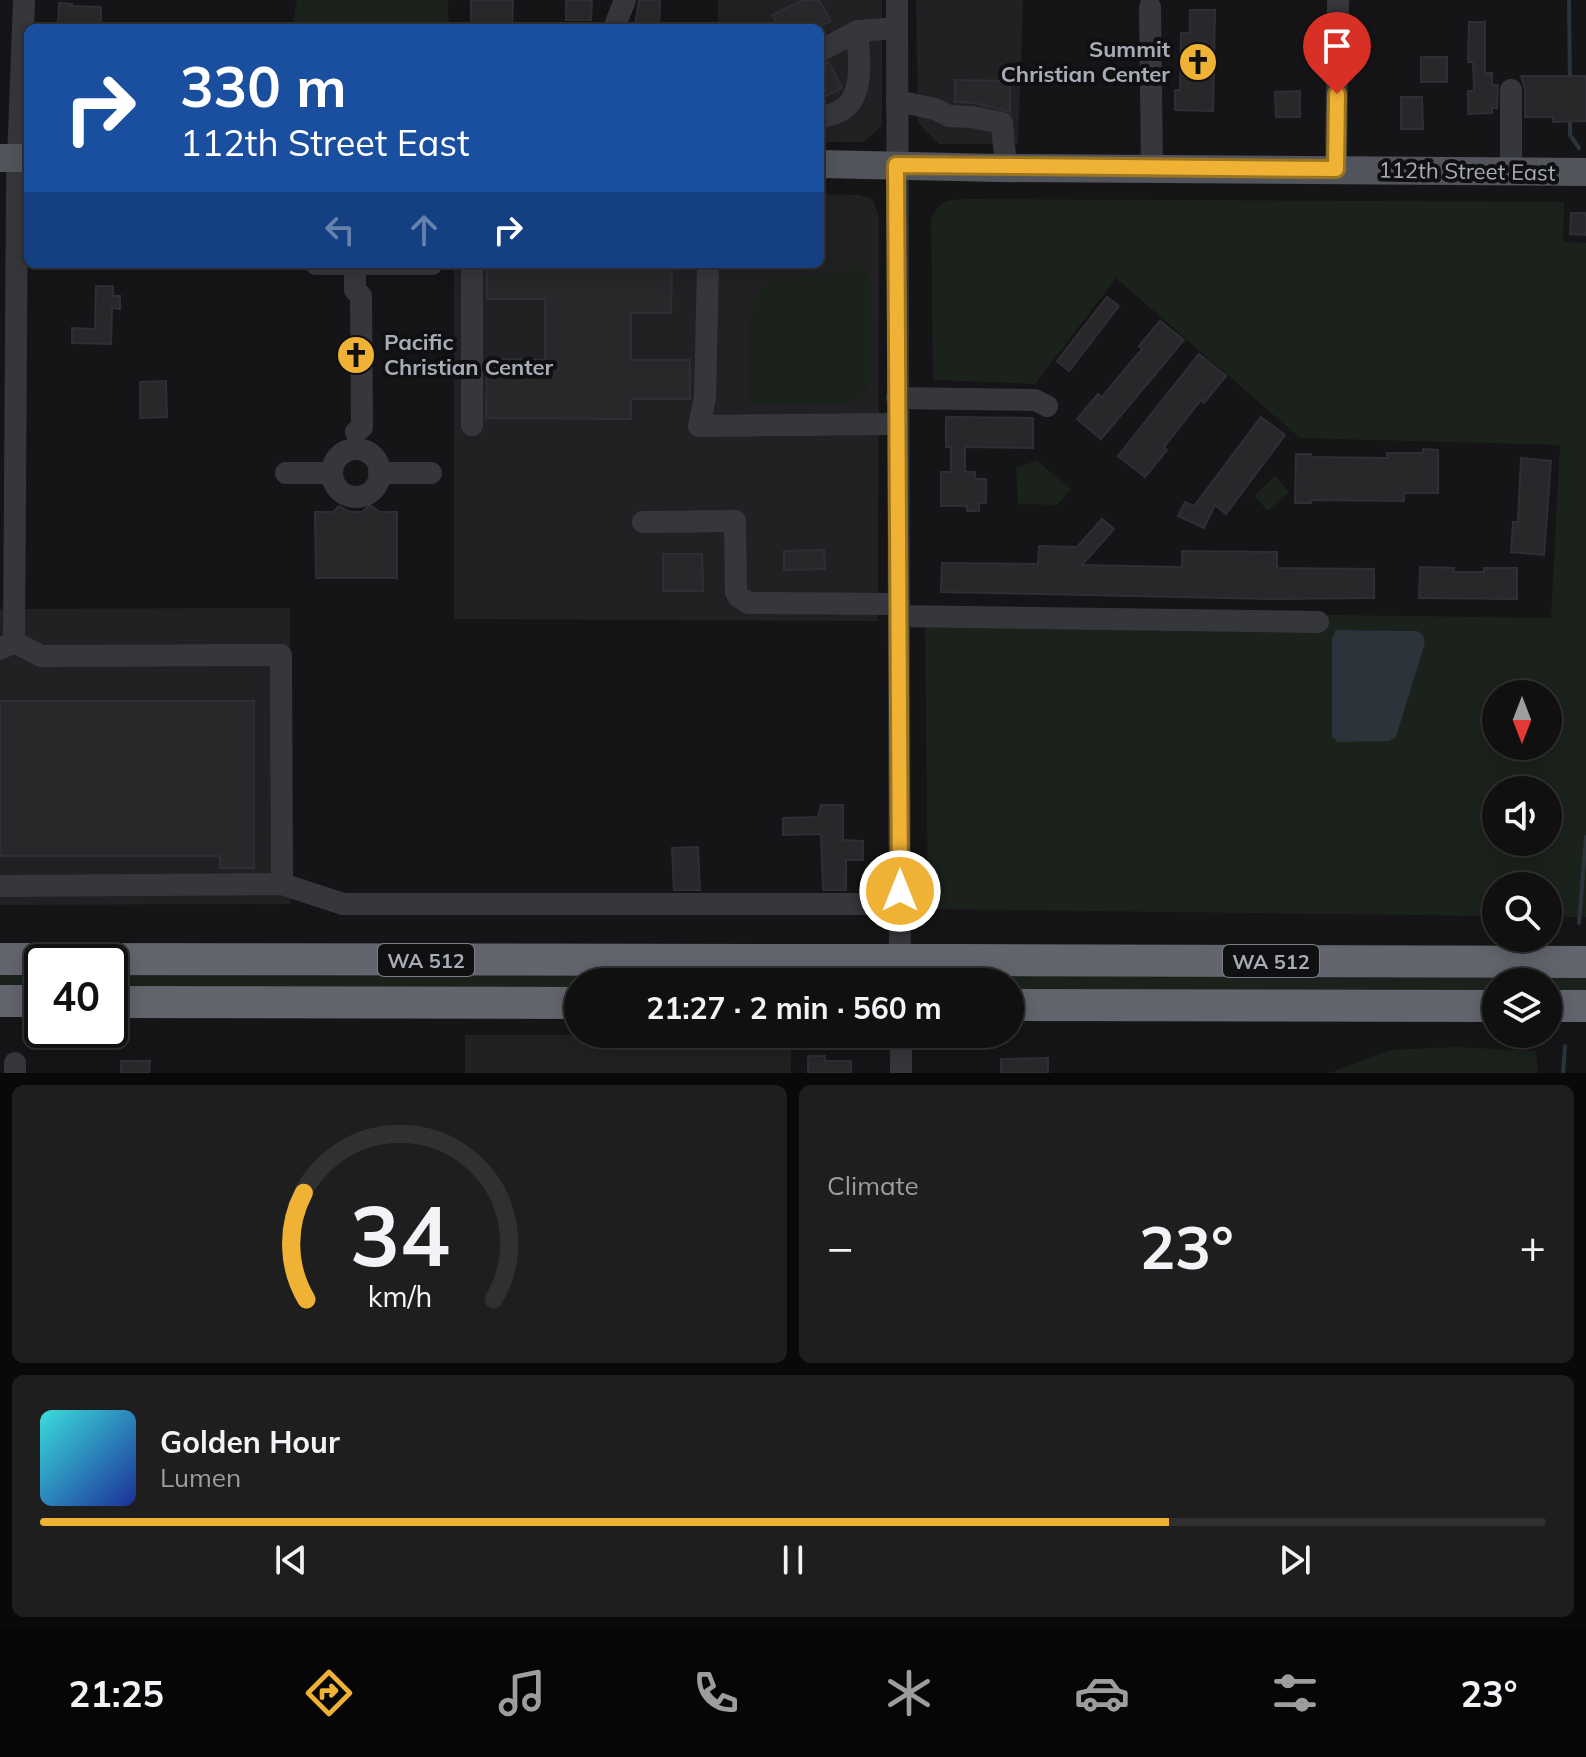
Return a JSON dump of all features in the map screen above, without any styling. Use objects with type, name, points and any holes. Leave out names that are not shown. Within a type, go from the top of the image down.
[{"type":"highway","name":"WA 512","points":[[0,959],[1586,962]]},
{"type":"highway","points":[[0,1001],[24,1001]]},
{"type":"highway","name":"WA 512","points":[[128,1002],[564,1003]]},
{"type":"highway","name":"WA 512","points":[[1024,1005],[1482,1006]]},
{"type":"highway","points":[[1562,1006],[1586,1006]]},
{"type":"main road","name":"112th Street East","points":[[824,164],[1586,172]]},
{"type":"street","points":[[24,0],[16,158],[7,646],[41,656],[281,655],[282,884]]},
{"type":"street","points":[[616,24],[625,0]]},
{"type":"street","points":[[897,0],[900,968]]},
{"type":"street","points":[[1336,169],[1338,0]]},
{"type":"street","points":[[1150,7],[1152,169]]},
{"type":"street","points":[[824,49],[858,31],[897,28]]},
{"type":"street","points":[[824,116],[842,112],[856,95],[858,31]]},
{"type":"street","points":[[1511,90],[1511,171]]},
{"type":"street","points":[[897,101],[935,109],[949,116],[1002,123],[1006,168]]},
{"type":"street","points":[[355,268],[355,290],[349,296],[350,427],[355,441],[375,459],[379,473],[375,487],[356,497],[348,496],[336,487],[332,473],[336,459],[355,441]]},
{"type":"street","points":[[472,268],[472,425]]},
{"type":"street","points":[[708,268],[705,398],[699,426],[898,424]]},
{"type":"street","points":[[897,398],[1035,400],[1047,406]]},
{"type":"street","points":[[286,473],[332,473]]},
{"type":"street","points":[[379,473],[431,473]]},
{"type":"street","points":[[643,522],[735,521],[736,592],[749,603],[1318,622]]},
{"type":"street","points":[[0,886],[282,884],[343,904],[900,904]]},
{"type":"street","points":[[901,1048],[901,1073]]},
{"type":"shaded area","points":[[297,0],[448,0],[449,24],[293,24]]},
{"type":"shaded area","points":[[718,0],[882,0],[882,126],[863,142],[824,142],[824,24],[718,24]]},
{"type":"shaded area","points":[[916,0],[1023,0],[1018,144],[939,144],[920,125]]},
{"type":"shaded area","points":[[824,194],[859,195],[873,199],[879,217],[878,621],[454,619],[454,268],[824,268]]},
{"type":"shaded area","points":[[952,200],[1564,202],[1563,242],[1586,243],[1586,917],[1562,917],[1562,872],[1482,872],[1482,916],[928,909],[925,609],[1551,618],[1560,445],[1300,438],[1116,278],[1035,384],[933,380],[931,219],[943,203]],"holes":[[[1336,630],[1417,631],[1423,635],[1425,643],[1396,737],[1332,737],[1332,639]]]},
{"type":"shaded area","points":[[852,264],[862,264],[870,278],[870,383],[860,397],[848,405],[756,404],[748,397],[747,376],[755,298],[764,287],[777,281],[828,274]]},
{"type":"shaded area","points":[[1037,461],[1071,489],[1057,505],[1018,504],[1016,467]]},
{"type":"shaded area","points":[[1275,476],[1289,492],[1268,511],[1254,496]]},
{"type":"shaded area","points":[[290,608],[291,904],[0,905],[0,609]]},
{"type":"shaded area","points":[[1336,630],[1417,631],[1423,635],[1425,643],[1396,737],[1388,741],[1338,742],[1332,737],[1332,639]]},
{"type":"shaded area","points":[[564,973],[564,991],[128,989],[128,974]]},
{"type":"shaded area","points":[[1024,973],[1482,976],[1482,992],[1024,993]]},
{"type":"shaded area","points":[[0,974],[24,974],[24,989],[0,989]]},
{"type":"shaded area","points":[[1562,976],[1586,976],[1586,993],[1562,993]]},
{"type":"shaded area","points":[[465,1035],[564,1035],[564,1048],[791,1048],[791,1073],[465,1073]]},
{"type":"shaded area","points":[[1456,1047],[1536,1051],[1538,1073],[1329,1073],[1391,1050]]},
{"type":"building","points":[[471,0],[513,0],[512,24],[471,24]]},
{"type":"building","points":[[566,0],[592,0],[591,20],[566,20]]},
{"type":"building","points":[[639,0],[660,0],[659,24],[635,24]]},
{"type":"building","points":[[803,0],[819,0],[831,21],[824,24],[778,24],[772,15]]},
{"type":"building","points":[[59,3],[101,7],[101,24],[58,24]]},
{"type":"building","name":"Summit Christian Center","points":[[1190,10],[1215,10],[1213,111],[1175,110],[1175,90],[1180,90],[1181,33],[1190,33]]},
{"type":"building","points":[[1469,22],[1485,22],[1485,73],[1492,73],[1492,85],[1498,85],[1497,108],[1492,108],[1492,113],[1468,114],[1468,91],[1474,91],[1473,62],[1468,62]]},
{"type":"building","points":[[1421,57],[1447,57],[1447,82],[1421,82]]},
{"type":"building","points":[[829,62],[842,88],[824,97],[824,64]]},
{"type":"building","points":[[1521,76],[1586,76],[1586,121],[1553,122],[1553,117],[1525,117],[1525,90]]},
{"type":"building","points":[[955,80],[1010,81],[1010,112],[975,103],[955,102]]},
{"type":"building","points":[[1300,91],[1300,117],[1276,117],[1275,92]]},
{"type":"building","points":[[1401,97],[1422,97],[1423,129],[1401,129]]},
{"type":"building","points":[[1571,213],[1586,213],[1586,235],[1570,234]]},
{"type":"building","points":[[487,268],[672,268],[671,313],[631,313],[631,360],[690,360],[690,399],[631,399],[631,419],[486,418],[487,359],[545,360],[545,299],[487,299]]},
{"type":"building","points":[[96,286],[113,286],[113,296],[120,296],[120,309],[112,308],[111,344],[72,343],[72,328],[95,329]]},
{"type":"building","points":[[1107,297],[1119,306],[1069,371],[1057,361]]},
{"type":"building","points":[[1160,321],[1184,340],[1101,439],[1077,419],[1098,394],[1102,397],[1142,349],[1139,346]]},
{"type":"building","points":[[1199,354],[1226,376],[1204,403],[1201,400],[1145,477],[1118,456]]},
{"type":"building","points":[[166,381],[167,417],[140,418],[140,382]]},
{"type":"building","points":[[946,417],[1033,418],[1033,448],[965,447],[965,472],[975,472],[975,479],[986,479],[986,503],[979,503],[979,511],[967,511],[967,506],[941,506],[941,472],[951,472],[951,447],[946,447]]},
{"type":"building","points":[[1261,417],[1285,435],[1226,514],[1215,505],[1204,528],[1178,516],[1185,502],[1194,506]]},
{"type":"building","points":[[1423,449],[1438,450],[1438,493],[1404,493],[1404,501],[1311,500],[1311,503],[1295,503],[1296,454],[1387,458],[1387,453],[1423,453]]},
{"type":"building","points":[[1521,458],[1551,461],[1544,555],[1511,552],[1513,522],[1518,522]]},
{"type":"building","points":[[370,505],[380,512],[397,512],[397,578],[316,578],[315,512],[333,512],[339,506],[350,512],[362,512]]},
{"type":"building","points":[[1102,519],[1114,529],[1082,565],[1182,567],[1182,551],[1277,552],[1277,568],[1374,569],[1374,598],[941,592],[942,563],[1038,564],[1039,546],[1077,547]]},
{"type":"building","points":[[824,550],[825,569],[784,570],[784,551]]},
{"type":"building","points":[[663,554],[702,554],[703,591],[663,591]]},
{"type":"building","points":[[1420,567],[1454,568],[1453,572],[1517,568],[1517,599],[1419,598]]},
{"type":"building","points":[[0,701],[254,701],[254,868],[220,868],[220,856],[0,856]]},
{"type":"building","points":[[821,805],[843,805],[843,840],[863,841],[863,860],[846,860],[846,890],[823,890],[821,834],[783,835],[783,818],[818,817]]},
{"type":"building","points":[[698,847],[700,890],[674,890],[672,848]]},
{"type":"building","points":[[808,1056],[825,1056],[825,1061],[851,1061],[851,1073],[808,1073]]},
{"type":"building","points":[[1048,1058],[1048,1073],[1001,1073],[1001,1059]]},
{"type":"building","points":[[121,1061],[150,1061],[149,1073],[121,1073]]},
{"type":"waterway","points":[[1569,0],[1570,82]]},
{"type":"waterway","points":[[1570,118],[1570,135],[1579,148]]},
{"type":"waterway","points":[[1579,923],[1586,837]]},
{"type":"waterway","points":[[1563,1073],[1565,1046]]},
{"type":"place","name":"Summit Christian Center","points":[[1198,62]]},
{"type":"place","name":"Pacific Christian Center","points":[[356,355]]},
{"type":"route","points":[[900,891],[896,165],[1336,169],[1337,94]]}]
